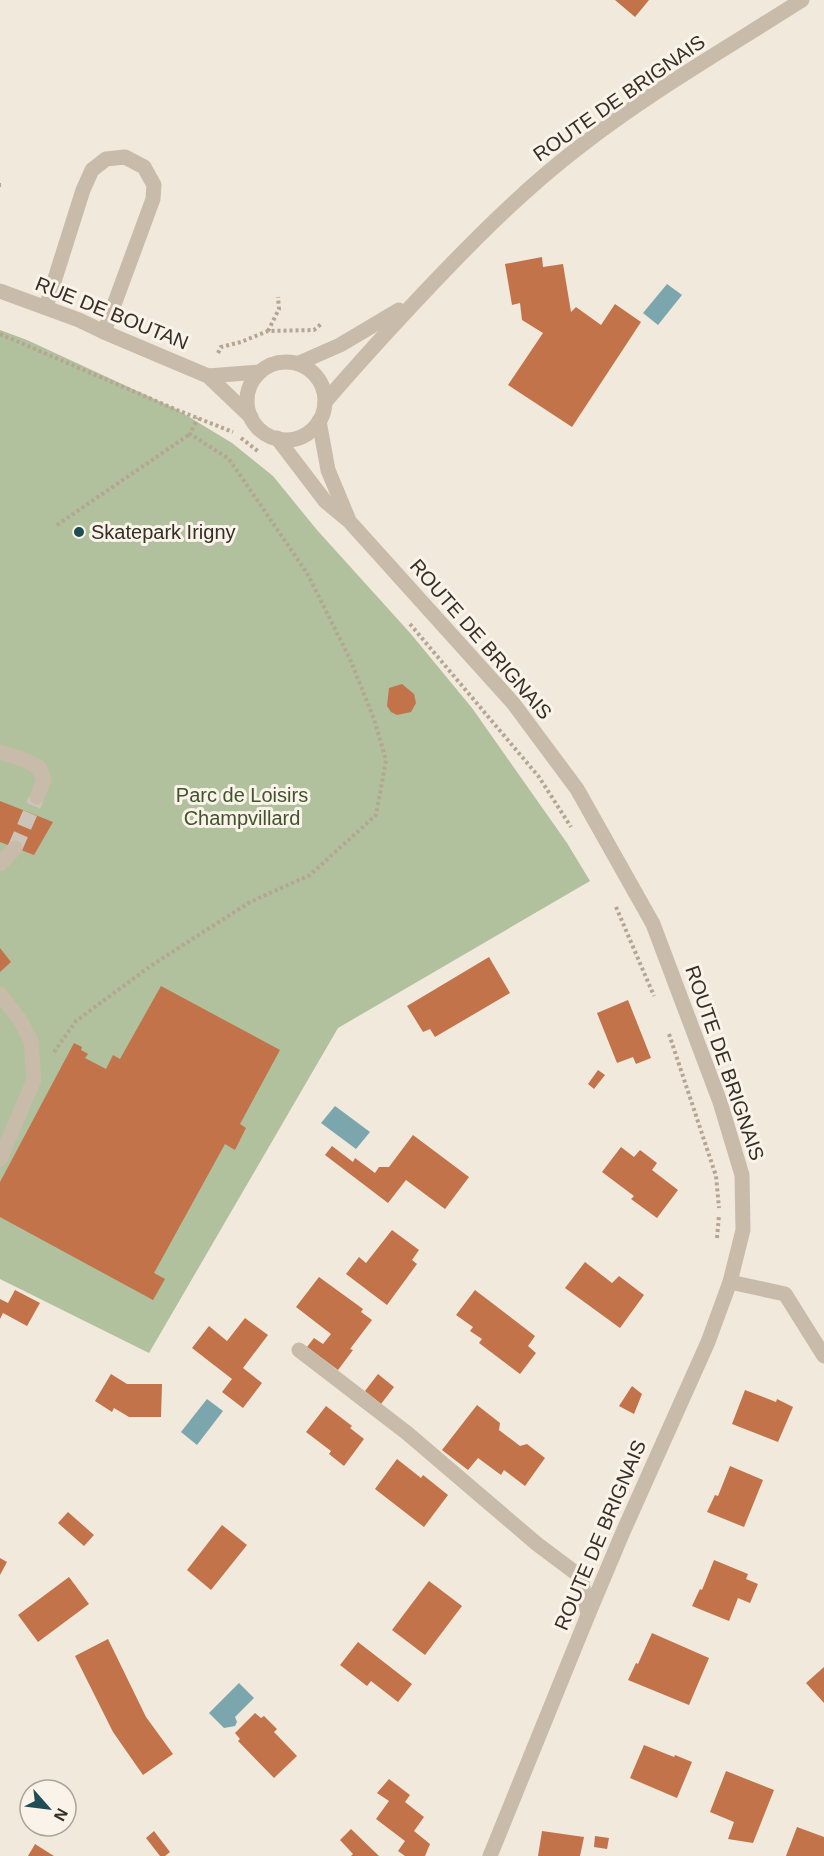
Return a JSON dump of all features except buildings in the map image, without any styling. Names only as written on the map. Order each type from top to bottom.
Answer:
[{"type":"street","name":"ROUTE DE BRIGNAIS","points":[[325,402],[422,295],[521,195],[579,147],[651,97],[802,0]]},
{"type":"street","points":[[46,307],[83,190],[92,170],[106,159],[125,158],[144,167],[154,185],[153,199],[104,332]]},
{"type":"street","name":"RUE DE BOUTAN","points":[[0,291],[79,320],[208,376],[251,417]]},
{"type":"street","name":"ROUTE DE BRIGNAIS","points":[[298,363],[340,345],[422,295]]},
{"type":"street","points":[[298,363],[318,378],[324,391],[325,402],[319,421],[310,431],[293,439],[277,438],[266,434],[255,425],[247,403],[247,396],[251,383],[260,372],[272,364],[298,363]]},
{"type":"street","name":"RUE DE BOUTAN","points":[[208,376],[260,372]]},
{"type":"street","name":"ROUTE DE BRIGNAIS","points":[[319,421],[328,470],[349,521]]},
{"type":"street","name":"ROUTE DE BRIGNAIS","points":[[277,438],[325,501],[349,521],[513,703],[577,789],[653,924],[720,1102],[742,1175],[743,1230],[730,1282],[708,1342],[623,1532],[490,1856]]},
{"type":"street","points":[[0,752],[39,767],[44,779],[37,797]]},
{"type":"street","points":[[0,864],[15,848]]},
{"type":"street","points":[[0,994],[20,1020],[31,1041],[34,1080],[0,1159]]},
{"type":"street","points":[[730,1282],[785,1294],[824,1356]]},
{"type":"street","points":[[299,1350],[407,1433],[537,1544],[582,1577],[588,1615]]},
{"type":"path","points":[[268,331],[279,309],[278,297]]},
{"type":"path","points":[[208,376],[221,347],[268,331],[314,330],[321,324]]},
{"type":"path","points":[[0,334],[198,418],[190,434],[57,525]]},
{"type":"path","points":[[34,1080],[76,1021],[152,964],[250,902],[310,875],[376,815],[386,760],[374,719],[350,659],[307,573],[229,459],[190,434]]},
{"type":"path","points":[[403,616],[538,777],[574,832]]},
{"type":"path","points":[[612,897],[658,1004]]},
{"type":"path","points":[[666,1025],[716,1176],[719,1214],[717,1240]]},
{"type":"green space","name":"Parc de Loisirs Champvillard","points":[[0,330],[27,340],[176,409],[232,443],[273,476],[317,530],[411,634],[472,708],[567,843],[590,881],[338,1028],[149,1353],[0,1279]]},
{"type":"water","points":[[667,284],[682,295],[658,325],[643,313]]},
{"type":"water","points":[[335,1106],[370,1132],[356,1149],[321,1123]]},
{"type":"water","points":[[207,1399],[223,1411],[197,1445],[181,1432]]},
{"type":"water","points":[[239,1683],[254,1698],[235,1717],[237,1722],[235,1726],[224,1728],[209,1713]]},
{"type":"tunnel","points":[[15,848],[37,797]]},
{"type":"place","name":"Skatepark Irigny","points":[[79,532]]}]
